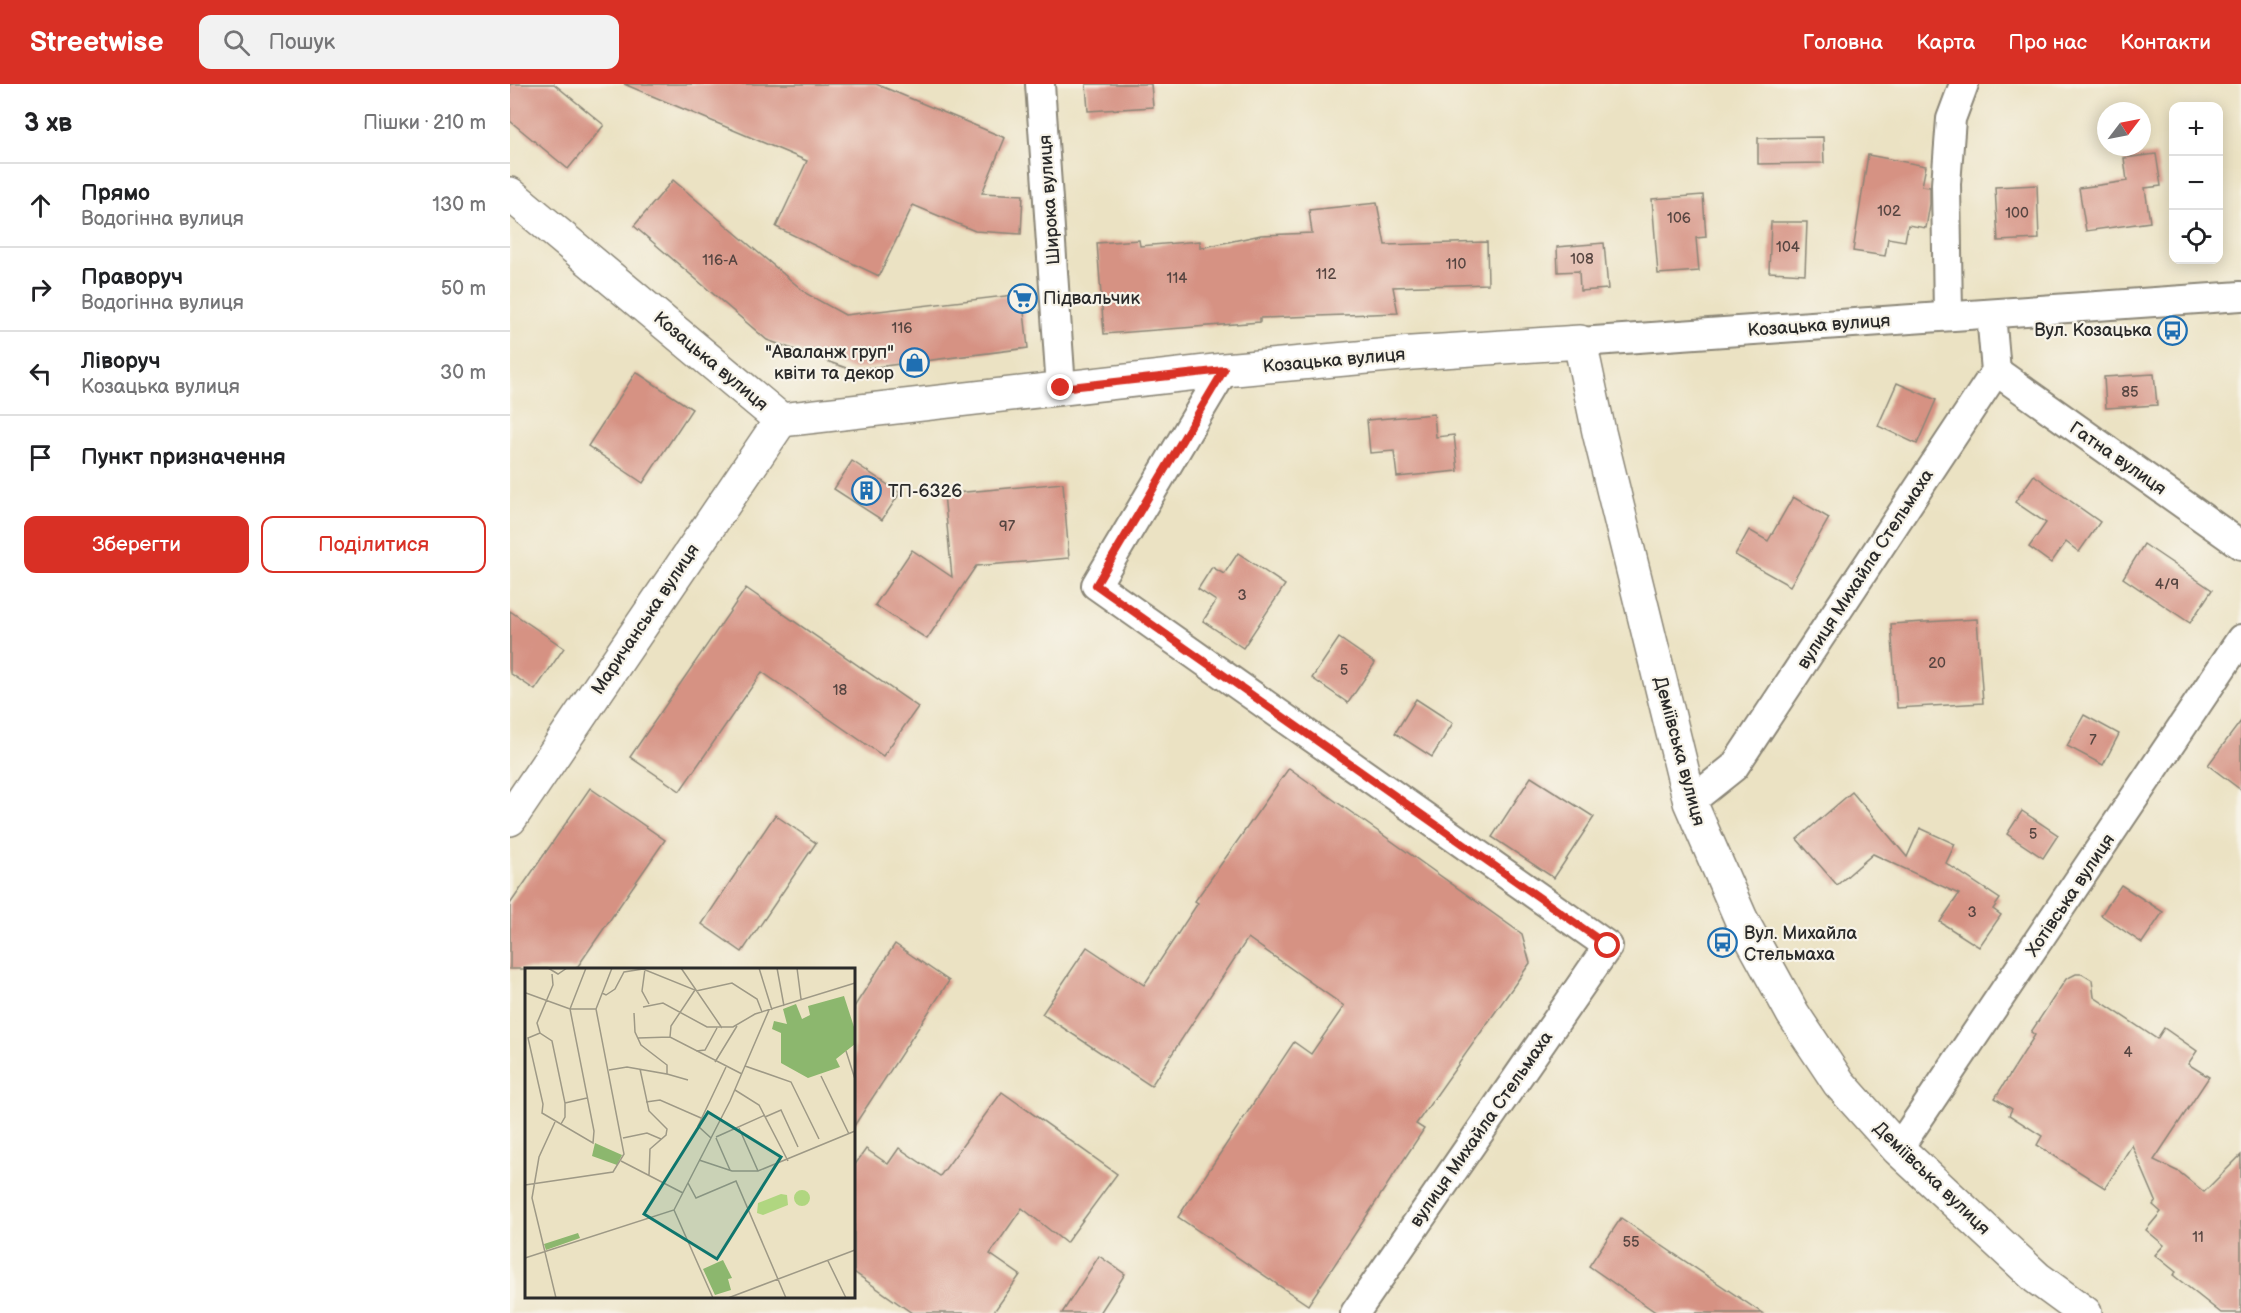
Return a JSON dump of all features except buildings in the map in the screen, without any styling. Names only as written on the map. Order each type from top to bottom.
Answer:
[{"type":"street","name":"Широка вулиця","points":[[1040,84],[1061,388]]},
{"type":"street","points":[[1948,315],[1946,184],[1951,119],[1964,84]]},
{"type":"street","name":"Козацька вулиця","points":[[510,194],[781,420],[1224,370],[1413,353],[2241,296]]},
{"type":"street","points":[[1991,314],[1996,371]]},
{"type":"street","name":"Деміївська вулиця","points":[[1580,342],[1599,432],[1690,802],[1741,919],[1793,1014],[1839,1083],[1898,1149],[2037,1278],[2085,1313]]},
{"type":"street","name":"вулиця Михайла Стельмаха","points":[[1224,370],[1096,585],[1608,946],[1354,1313]]},
{"type":"street","name":"Гатна вулиця","points":[[1996,371],[2241,545]]},
{"type":"street","name":"вулиця Михайла Стельмаха","points":[[1690,802],[1734,767],[1996,371]]},
{"type":"street","name":"Маричанська вулиця","points":[[510,819],[781,420]]},
{"type":"street","name":"Хотівська вулиця","points":[[1898,1149],[2241,639]]},
{"type":"place","name":"Підвальчик","points":[[1022,298]]},
{"type":"place","name":"Вул. Козацька","points":[[2173,330]]},
{"type":"place","name":"\"Аваланж груп\" квіти та декор","points":[[915,362]]},
{"type":"place","name":"ТП-6326","points":[[867,491]]},
{"type":"place","name":"Вул. Михайла Стельмаха","points":[[1723,943]]},
{"type":"route","points":[[1061,388],[1224,370],[1096,585],[1608,946]]}]
